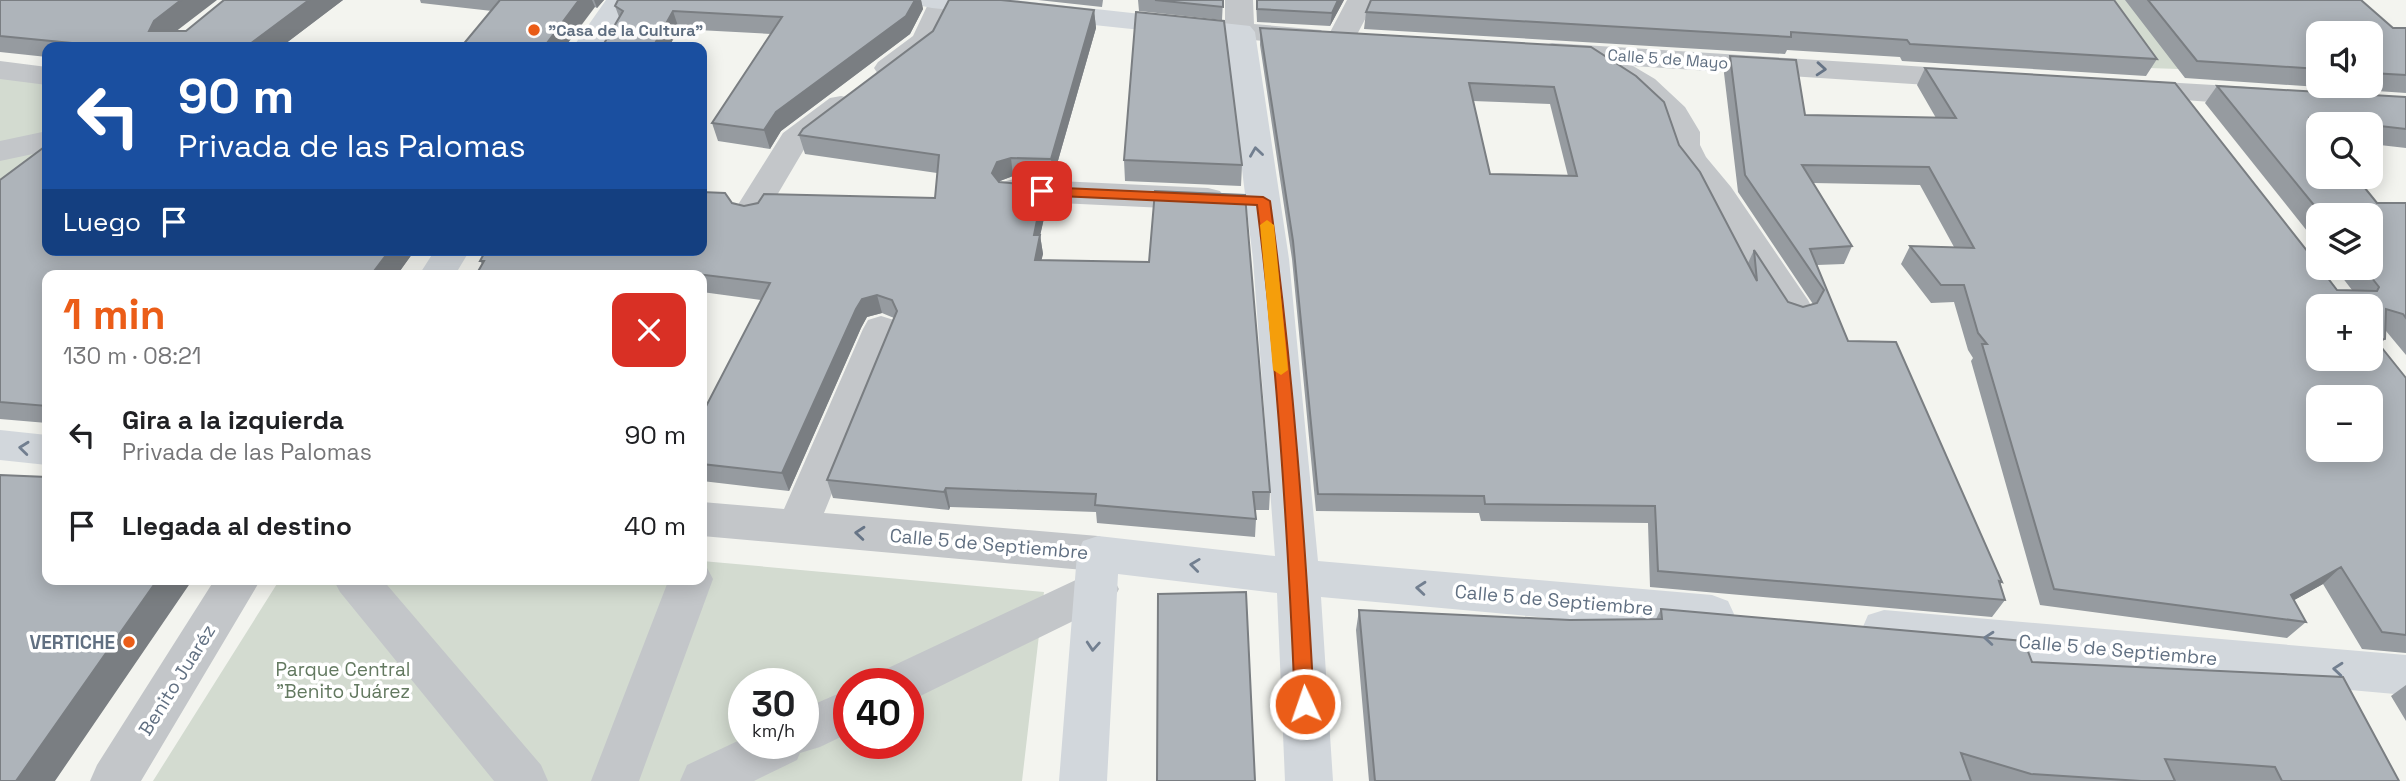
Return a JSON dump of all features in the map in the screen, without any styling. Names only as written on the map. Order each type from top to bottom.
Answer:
[{"type":"street","points":[[591,42],[620,0]]},
{"type":"street","points":[[751,211],[794,141],[925,41],[937,1],[1239,16],[1356,39],[1358,5],[1368,0]]},
{"type":"street","points":[[1239,16],[1271,260],[1298,577],[1309,781]]},
{"type":"street","name":"Calle 5 de Mayo","points":[[1522,50],[1997,80]]},
{"type":"street","points":[[1592,55],[1644,85],[1674,114],[1684,132],[1684,145],[1692,161],[1719,195],[1795,309]]},
{"type":"street","points":[[2154,61],[2201,124]]},
{"type":"street","points":[[0,70],[42,75]]},
{"type":"street","points":[[2107,88],[2298,99]]},
{"type":"street","points":[[0,139],[42,140]]},
{"type":"street","points":[[5,165],[42,143]]},
{"type":"street","points":[[5,165],[42,150]]},
{"type":"street","points":[[1014,190],[1263,201]]},
{"type":"street","points":[[797,528],[881,329]]},
{"type":"street","points":[[0,445],[42,449]]},
{"type":"street","name":"Calle 5 de Septiembre","points":[[707,530],[797,528],[1098,571],[1298,577],[1755,617]]},
{"type":"street","points":[[924,671],[1098,571]]},
{"type":"street","points":[[1083,781],[1098,571]]},
{"type":"street","name":"Benito Juaréz","points":[[114,781],[235,585]]},
{"type":"street","points":[[360,585],[524,781]]},
{"type":"street","points":[[615,781],[689,585]]},
{"type":"street","name":"Calle 5 de Septiembre","points":[[1838,625],[2406,675]]},
{"type":"street","points":[[704,781],[749,759]]},
{"type":"green space","points":[[2098,0],[2127,0],[2179,69],[2148,68]]},
{"type":"green space","points":[[0,76],[42,80],[42,149],[0,182]]},
{"type":"green space","name":"Parque Central \"Benito Juárez","points":[[707,561],[1044,592],[1022,781],[153,781],[276,585],[707,585]]},
{"type":"building","points":[[0,0],[181,0],[154,21],[149,31],[186,31],[224,0],[309,0],[253,42],[62,42],[0,36]]},
{"type":"building","name":"\"Casa de la Cultura\"","points":[[500,0],[579,0],[548,42],[465,42]]},
{"type":"building","points":[[618,0],[915,0],[906,16],[776,112],[764,130],[712,123],[782,17],[673,11],[656,42],[605,42],[623,11],[615,6]]},
{"type":"building","points":[[949,0],[1001,0],[1094,10],[1051,159],[1011,158],[997,162],[992,173],[999,182],[1044,186],[1034,235],[1040,235],[1035,260],[1149,262],[1155,191],[1245,195],[1270,492],[1253,492],[1256,519],[1095,505],[1096,494],[946,488],[944,492],[827,480],[897,311],[892,300],[877,295],[862,299],[856,309],[782,473],[707,465],[707,404],[770,283],[707,275],[707,270],[479,270],[484,261],[480,261],[483,256],[707,256],[707,192],[725,193],[732,203],[744,206],[758,203],[764,194],[935,198],[939,155],[799,135],[803,129],[933,31]]},
{"type":"building","points":[[1155,0],[1223,0],[1223,7]]},
{"type":"building","points":[[1257,0],[1338,0],[1332,13],[1257,9]]},
{"type":"building","points":[[1371,0],[2114,0],[2157,59],[1910,44],[1907,40],[1791,32],[1791,37],[1366,12]]},
{"type":"building","points":[[2148,0],[2361,0],[2393,28],[2406,28],[2406,75],[2383,74],[2383,21],[2306,21],[2306,68],[2197,61]]},
{"type":"building","points":[[1136,12],[1224,21],[1242,165],[1124,160]]},
{"type":"building","points":[[1260,28],[1591,47],[1636,76],[1664,102],[1679,145],[1700,172],[1757,281],[1754,250],[1788,302],[1803,307],[1817,303],[1824,290],[1745,175],[1730,56],[1796,60],[1805,115],[1956,118],[1925,68],[2175,83],[2306,249],[2306,280],[2329,280],[2337,290],[2377,291],[2379,287],[2373,280],[2383,280],[2383,203],[2406,203],[2406,318],[2403,314],[2386,309],[2383,339],[2383,294],[2306,294],[2306,371],[2383,371],[2383,349],[2406,378],[2406,635],[2382,632],[2341,567],[2291,595],[2306,622],[2054,589],[1982,344],[1987,344],[1978,333],[1964,285],[1941,285],[1910,246],[1974,248],[1929,167],[1802,165],[1852,246],[1810,249],[1848,341],[1896,342],[2002,582],[1999,581],[2005,600],[1658,571],[1655,506],[1485,504],[1484,496],[1318,494],[1293,241]],"holes":[[[1469,83],[1554,87],[1577,176],[1490,174]]]},
{"type":"building","points":[[2217,86],[2306,91],[2306,98],[2406,97],[2406,129],[2383,126],[2383,112],[2306,112],[2306,189],[2366,189],[2377,203],[2312,203]]},
{"type":"building","points":[[42,149],[42,256],[385,256],[375,270],[42,270],[42,406],[0,402],[0,180]]},
{"type":"building","points":[[0,475],[42,477],[42,585],[154,585],[16,781],[0,781]]},
{"type":"building","points":[[1246,592],[1255,781],[1157,781],[1158,594]]},
{"type":"building","points":[[1661,609],[2024,641],[2032,662],[2343,677],[2399,781],[2282,781],[2275,767],[2165,759],[2175,781],[2031,774],[1961,753],[1971,781],[1375,781],[1359,610],[1570,620],[1662,619]]},
{"type":"slow traffic","points":[[1267,225],[1281,370]]},
{"type":"place","name":"\"Casa de la Cultura\"","points":[[534,30]]},
{"type":"place","name":"VERTICHE","points":[[129,642]]},
{"type":"route","points":[[1042,191],[1263,201],[1271,260],[1298,577],[1305,704]]}]
